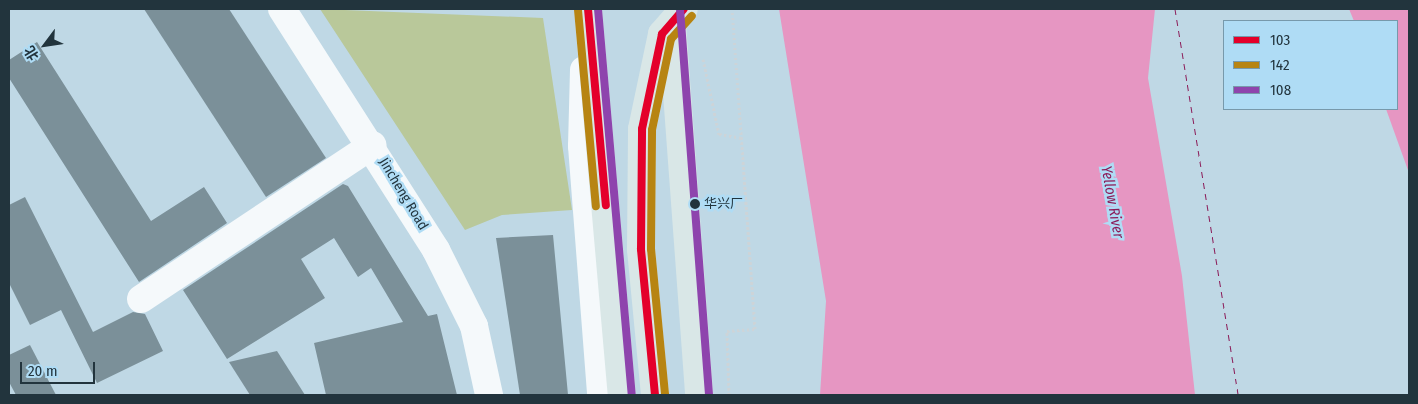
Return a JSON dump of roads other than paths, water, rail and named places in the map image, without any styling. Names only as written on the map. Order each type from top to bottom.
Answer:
[{"type":"main road","points":[[587,9],[622,395]]},
{"type":"main road","points":[[670,9],[699,395]]},
{"type":"main road","points":[[654,395],[640,249],[642,128],[662,34],[684,9]]},
{"type":"street","name":"Jincheng Road","points":[[282,9],[373,145],[436,250],[474,326],[489,395]]},
{"type":"street","points":[[587,9],[582,146],[600,395]]},
{"type":"street","points":[[141,299],[373,145]]},
{"type":"water","name":"Yellow River","points":[[779,9],[1155,9],[1148,78],[1182,276],[1195,395],[820,395],[826,301]]},
{"type":"water","points":[[1349,9],[1409,9],[1409,173],[1386,110],[1398,110],[1398,20],[1354,20]]},
{"type":"place","name":"华兴厂","points":[[695,204]]}]
